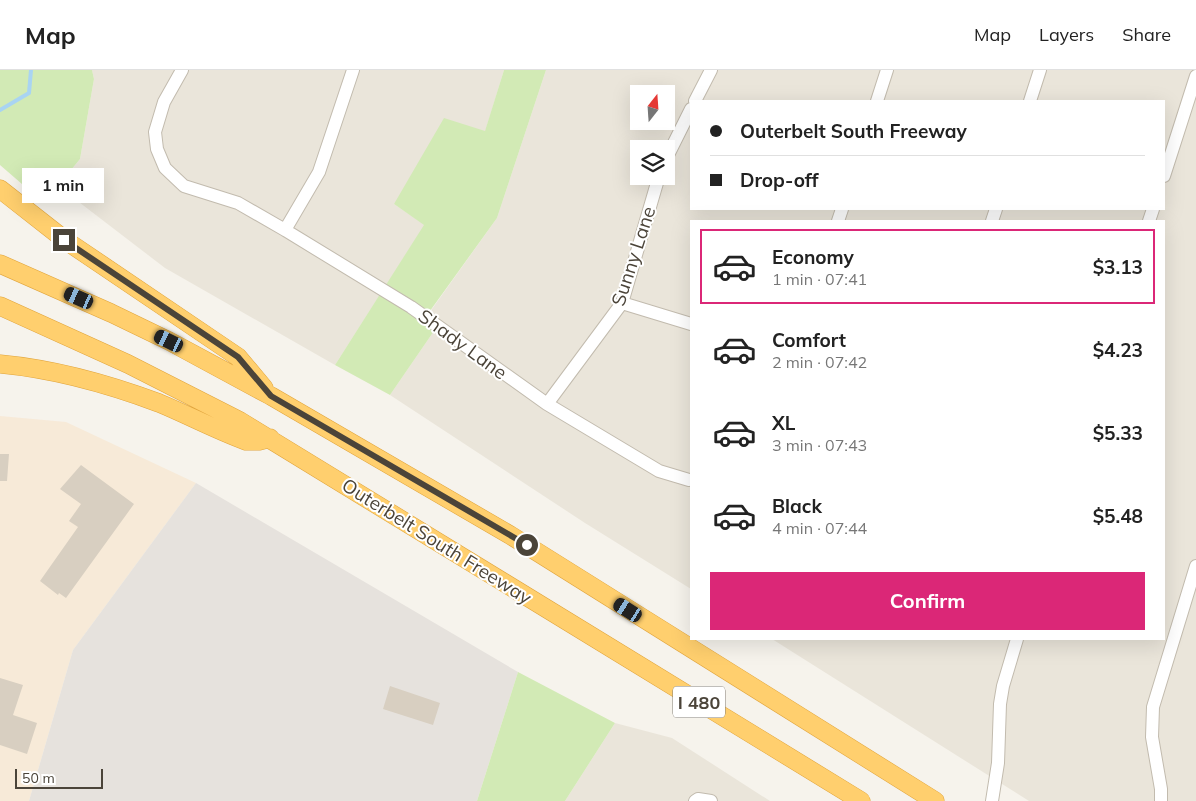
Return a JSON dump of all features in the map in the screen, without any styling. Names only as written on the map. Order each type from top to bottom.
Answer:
[{"type":"highway","points":[[0,189],[64,240],[238,357],[271,396]]},
{"type":"highway","name":"Outerbelt South Freeway","points":[[0,264],[169,341],[271,396],[510,535],[935,801]]},
{"type":"highway","name":"Outerbelt South Freeway","points":[[0,306],[136,368],[195,397],[270,438],[861,801]]},
{"type":"highway","points":[[0,364],[54,372],[128,392],[246,441],[259,441],[270,438]]},
{"type":"street","name":"Shady Lane","points":[[182,70],[164,102],[155,132],[157,149],[165,168],[184,186],[238,203],[285,230],[411,307],[547,404],[659,471],[689,480]]},
{"type":"street","points":[[285,230],[319,172],[353,70]]},
{"type":"street","points":[[696,100],[711,70]]},
{"type":"street","points":[[877,100],[887,70]]},
{"type":"street","points":[[1030,100],[1040,70]]},
{"type":"street","points":[[1165,173],[1196,76]]},
{"type":"street","points":[[675,141],[690,111]]},
{"type":"street","name":"Sunny Lane","points":[[547,404],[622,303],[656,185]]},
{"type":"street","points":[[622,303],[690,324]]},
{"type":"street","points":[[1162,801],[1152,737],[1153,707],[1196,566]]},
{"type":"street","points":[[992,801],[998,763],[1000,704],[1003,686],[1017,640]]},
{"type":"street","points":[[695,801],[698,799],[711,801]]},
{"type":"shaded area","points":[[92,70],[504,70],[485,132],[394,204],[425,225],[335,365],[165,268],[58,186],[80,159],[94,79]]},
{"type":"shaded area","points":[[546,70],[1196,70],[1196,801],[1029,801],[774,640],[1165,640],[1165,220],[690,220],[690,588],[585,523],[390,395],[434,331],[422,323],[497,218]]},
{"type":"shaded area","points":[[0,416],[66,422],[196,483],[73,650],[29,801],[0,801]]},
{"type":"shaded area","points":[[196,483],[518,672],[477,801],[29,801],[73,650]]},
{"type":"shaded area","points":[[615,723],[672,738],[770,801],[565,801]]},
{"type":"green space","points":[[0,70],[92,70],[94,79],[80,159],[44,203],[0,165]]},
{"type":"green space","points":[[504,70],[546,70],[497,218],[422,322],[434,331],[390,395],[335,365],[424,225],[394,204],[444,118],[485,131]]},
{"type":"green space","points":[[518,672],[615,723],[565,801],[477,801]]},
{"type":"building","points":[[0,454],[9,454],[7,481],[0,481]]},
{"type":"building","points":[[81,465],[134,504],[66,598],[59,593],[58,595],[40,581],[78,527],[69,521],[81,504],[60,489]]},
{"type":"building","points":[[0,678],[23,685],[13,715],[37,723],[27,754],[0,745]]},
{"type":"building","points":[[390,686],[440,703],[433,725],[383,709]]},
{"type":"waterway","points":[[0,110],[29,93],[31,70]]},
{"type":"route","points":[[64,240],[238,357],[271,396],[527,545]]}]
